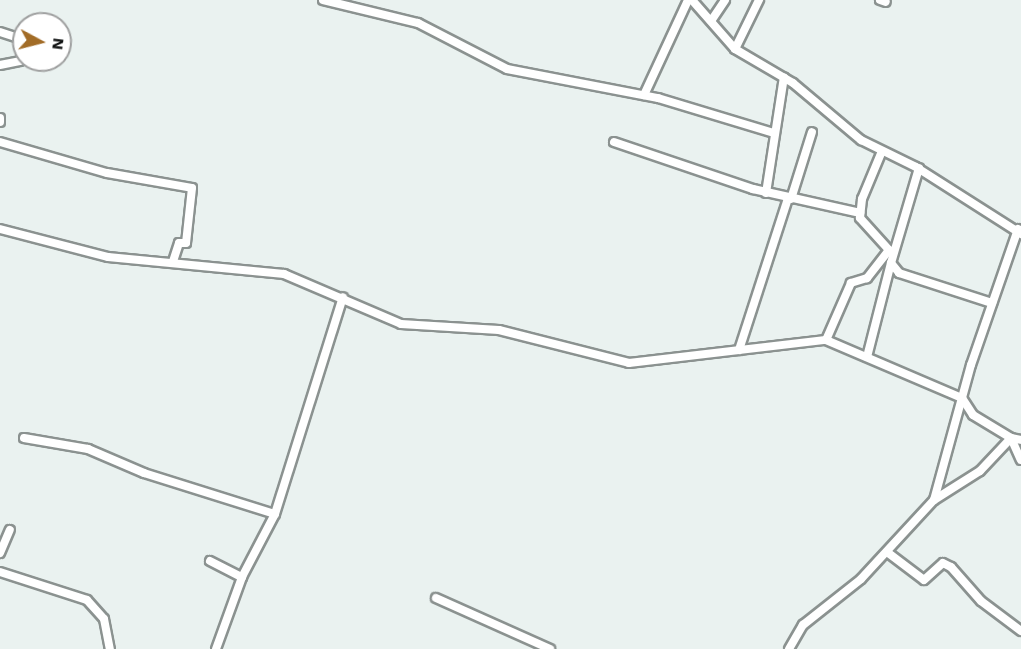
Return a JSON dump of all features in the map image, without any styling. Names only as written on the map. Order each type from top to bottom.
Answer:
[{"type":"street","points":[[323,0],[418,23],[507,69],[644,95],[774,133]]},
{"type":"street","points":[[644,95],[690,0],[735,49],[784,78],[861,140],[919,168],[1019,232],[992,303],[962,398],[934,500]]},
{"type":"street","points":[[711,21],[725,0]]},
{"type":"street","points":[[735,49],[759,0]]},
{"type":"street","points":[[766,192],[784,78]]},
{"type":"street","points":[[739,350],[812,132]]},
{"type":"street","points":[[0,142],[107,173],[192,188],[186,243],[179,243],[173,262]]},
{"type":"street","points":[[614,142],[766,192],[860,213]]},
{"type":"street","points":[[826,340],[851,283],[867,278],[889,250],[886,241],[861,222],[860,213],[882,151]]},
{"type":"street","points":[[867,357],[919,168]]},
{"type":"street","points":[[0,229],[108,257],[284,274],[343,297],[402,324],[499,330],[629,363],[826,340],[962,398],[973,415],[1011,438],[1021,440]]},
{"type":"street","points":[[891,263],[899,273],[992,303]]},
{"type":"street","points":[[216,649],[242,578],[275,514],[343,297]]},
{"type":"street","points":[[24,438],[88,449],[144,473],[275,514]]},
{"type":"street","points":[[1011,438],[1021,460]]},
{"type":"street","points":[[789,649],[811,616],[887,552],[934,500],[980,471],[1011,438]]},
{"type":"street","points":[[0,553],[10,530]]},
{"type":"street","points":[[887,552],[924,580],[943,563],[951,567],[981,601],[1021,631]]},
{"type":"street","points":[[210,561],[242,578]]},
{"type":"street","points":[[0,572],[87,600],[104,619],[110,649]]},
{"type":"street","points":[[436,598],[550,649]]}]
